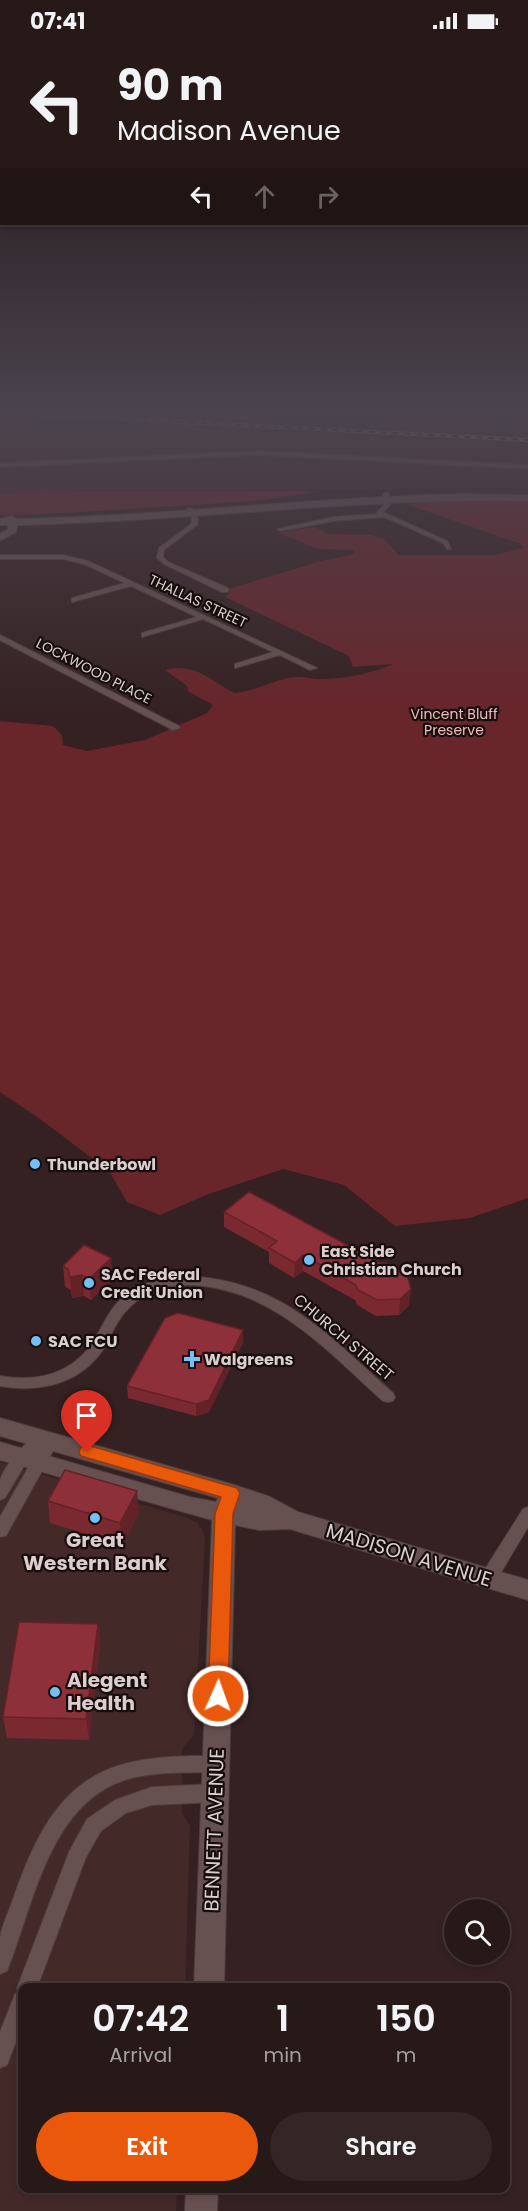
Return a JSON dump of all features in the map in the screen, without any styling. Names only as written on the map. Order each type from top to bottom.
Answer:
[{"type":"main road","points":[[5,526],[132,514]]},
{"type":"main road","points":[[5,526],[135,514]]},
{"type":"main road","name":"MADISON AVENUE","points":[[0,1426],[228,1503],[259,1521],[291,1520],[528,1590]]},
{"type":"main road","name":"MADISON AVENUE","points":[[20,1457],[228,1503]]},
{"type":"main road","name":"BENNETT AVENUE","points":[[209,1983],[228,1503]]},
{"type":"main road","points":[[201,2211],[202,2193]]},
{"type":"street","points":[[193,514],[195,519],[193,526],[161,549],[160,558],[166,563],[225,590]]},
{"type":"street","points":[[280,529],[334,519],[382,516],[445,542],[449,548]]},
{"type":"street","name":"THALLAS STREET","points":[[0,557],[79,560],[313,668]]},
{"type":"street","points":[[75,600],[132,583]]},
{"type":"street","points":[[145,635],[203,617]]},
{"type":"street","name":"LOCKWOOD PLACE","points":[[0,637],[176,728]]},
{"type":"street","points":[[238,666],[279,652]]},
{"type":"street","name":"CHURCH STREET","points":[[0,1381],[25,1385],[41,1384],[72,1371],[94,1351],[119,1310],[135,1294],[167,1282],[186,1280],[234,1289],[273,1303],[300,1320],[388,1396]]},
{"type":"street","points":[[0,1494],[20,1457],[46,1451],[43,1439]]},
{"type":"street","points":[[0,1531],[20,1457]]},
{"type":"street","points":[[488,1579],[528,1513]]},
{"type":"street","points":[[0,1964],[47,1841],[68,1808],[82,1795],[116,1775],[157,1766],[216,1764]]},
{"type":"street","points":[[29,1983],[73,1862],[84,1837],[94,1825],[121,1806],[152,1796],[215,1793]]},
{"type":"street","points":[[0,2058],[18,2011]]},
{"type":"shaded area","points":[[0,1462],[184,1517],[198,1523],[205,1540],[194,1734],[182,1749],[182,1813],[190,1826],[185,1983],[18,1983],[18,2193],[177,2193],[176,2211],[0,2211]]},
{"type":"green space","name":"Vincent Bluff Preserve","points":[[435,514],[528,514],[528,1198],[470,1218],[395,1226],[344,1185],[283,1169],[206,1195],[160,1215],[127,1202],[109,1171],[0,1092],[0,721],[53,726],[62,735],[63,745],[87,751],[145,740],[207,713],[213,705],[188,691],[187,686],[165,670],[184,668],[193,670],[234,693],[292,677],[321,679],[349,677],[394,664],[353,667],[349,656],[225,597],[230,593],[225,590],[321,561],[355,554],[353,550],[319,549],[278,533],[315,527],[328,534],[371,535],[384,539],[399,555],[495,555],[523,548],[521,544]]},
{"type":"building","points":[[249,1192],[380,1263],[387,1263],[406,1272],[411,1289],[400,1299],[377,1300],[358,1290],[356,1285],[303,1255],[295,1263],[269,1248],[277,1241],[224,1212]]},
{"type":"building","points":[[84,1245],[111,1258],[89,1279],[82,1275],[70,1277],[68,1269],[63,1266]]},
{"type":"building","name":"Walgreens","points":[[178,1313],[243,1330],[209,1400],[196,1404],[127,1386],[165,1318]]},
{"type":"building","points":[[65,1470],[137,1491],[120,1523],[48,1501]]},
{"type":"building","name":"Alegent Health","points":[[19,1622],[98,1624],[86,1719],[3,1717]]},
{"type":"place","name":"Thunderbowl","points":[[35,1164]]},
{"type":"place","name":"East Side Christian Church","points":[[309,1260]]},
{"type":"place","name":"SAC Federal Credit Union","points":[[89,1283]]},
{"type":"place","name":"SAC FCU","points":[[36,1341]]},
{"type":"place","name":"Walgreens","points":[[192,1359]]},
{"type":"place","name":"Great Western Bank","points":[[95,1518]]},
{"type":"place","name":"Alegent Health","points":[[55,1692]]},
{"type":"route","points":[[87,1452],[231,1493],[224,1514],[218,1696]]}]
